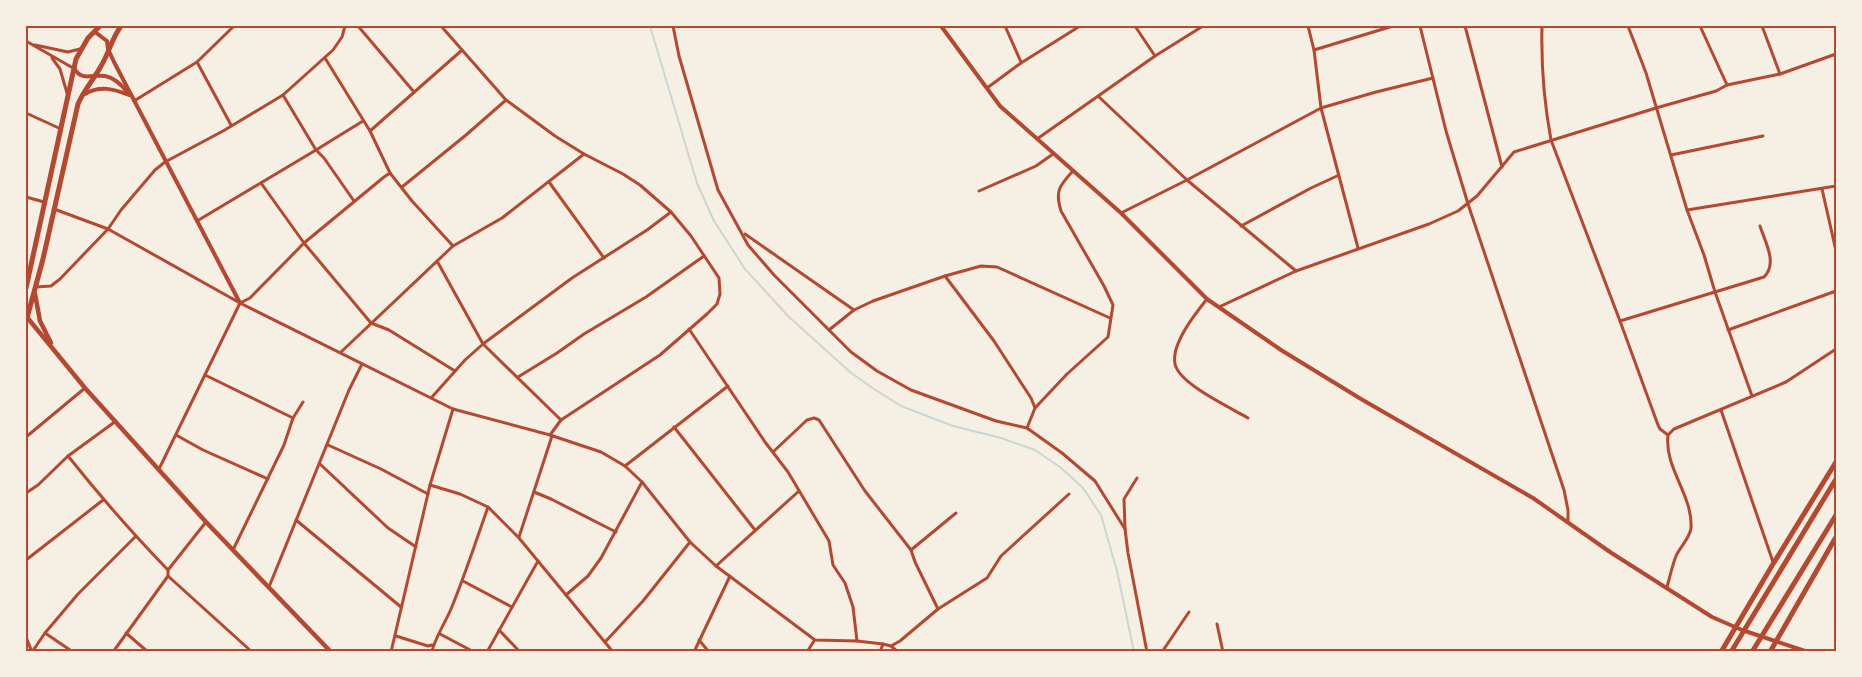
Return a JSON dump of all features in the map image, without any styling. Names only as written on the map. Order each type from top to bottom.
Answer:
[{"type":"main road","points":[[26,288],[27,271],[74,68],[80,49],[94,29],[100,26]]},
{"type":"main road","points":[[121,26],[106,58],[82,96],[71,129],[35,290],[26,319],[206,522],[331,651]]},
{"type":"main road","points":[[35,290],[40,321],[54,351]]},
{"type":"main road","points":[[1721,651],[1739,629],[1773,564],[1836,462]]},
{"type":"main road","points":[[1731,651],[1836,479]]},
{"type":"main road","points":[[1752,651],[1836,515]]},
{"type":"main road","points":[[1770,651],[1772,640],[1836,537]]},
{"type":"street","points":[[134,101],[197,62],[234,26]]},
{"type":"street","points":[[35,290],[51,285],[60,279],[108,229],[155,170],[165,162],[283,95],[339,44],[345,26]]},
{"type":"street","points":[[358,26],[414,92]]},
{"type":"street","points":[[441,26],[506,100],[555,136],[640,185],[671,212],[719,278],[720,294],[717,304],[660,355],[561,420],[551,435],[519,538]]},
{"type":"street","points":[[673,26],[679,56],[718,190],[743,232],[748,245],[774,275],[851,352],[877,371],[911,390],[996,422],[1027,428],[1062,453],[1095,481],[1125,530]]},
{"type":"street","points":[[941,26],[1000,106],[1121,213],[1218,307],[1281,350],[1354,395],[1533,498],[1568,524],[1712,617],[1798,650],[1808,651]]},
{"type":"street","points":[[1005,26],[1022,63]]},
{"type":"street","points":[[1068,26],[1071,30]]},
{"type":"street","points":[[987,88],[1080,26]]},
{"type":"street","points":[[1135,26],[1155,56]]},
{"type":"street","points":[[1037,139],[1155,56],[1203,26]]},
{"type":"street","points":[[1308,26],[1314,50],[1321,108],[1337,176],[1358,248]]},
{"type":"street","points":[[1314,50],[1393,26]]},
{"type":"street","points":[[1420,26],[1468,204],[1564,489],[1568,524]]},
{"type":"street","points":[[1465,26],[1502,167]]},
{"type":"street","points":[[1542,26],[1541,48],[1546,111],[1551,140],[1658,424],[1660,429],[1668,435]]},
{"type":"street","points":[[1628,26],[1646,73],[1714,292],[1752,396]]},
{"type":"street","points":[[1700,26],[1727,86]]},
{"type":"street","points":[[1762,26],[1780,74]]},
{"type":"street","points":[[94,29],[106,41],[108,50],[165,162],[240,303]]},
{"type":"street","points":[[26,41],[74,68],[77,74],[89,78],[102,76],[113,79],[134,101]]},
{"type":"street","points":[[33,44],[68,52],[80,49]]},
{"type":"street","points":[[370,130],[462,51]]},
{"type":"street","points":[[49,54],[60,69],[68,96]]},
{"type":"street","points":[[1218,307],[1296,272],[1430,224],[1458,211],[1468,204],[1514,152],[1727,86],[1780,74],[1836,54]]},
{"type":"street","points":[[325,58],[370,130],[390,173],[453,246]]},
{"type":"street","points":[[197,62],[231,125]]},
{"type":"street","points":[[1121,213],[1321,108],[1433,78]]},
{"type":"street","points":[[82,96],[99,88],[109,88],[130,95]]},
{"type":"street","points":[[283,95],[316,150],[354,201]]},
{"type":"street","points":[[1099,97],[1187,180],[1296,272]]},
{"type":"street","points":[[402,187],[506,100]]},
{"type":"street","points":[[26,113],[61,129]]},
{"type":"street","points":[[197,221],[363,121]]},
{"type":"street","points":[[1671,155],[1763,136]]},
{"type":"street","points":[[341,352],[453,246],[502,218],[584,154]]},
{"type":"street","points":[[979,191],[1036,166],[1053,154]]},
{"type":"street","points":[[1027,428],[1035,408],[1067,374],[1108,337],[1113,305],[1061,211],[1057,198],[1061,184],[1072,172]]},
{"type":"street","points":[[159,469],[240,303],[250,297],[304,243],[390,173]]},
{"type":"street","points":[[1241,226],[1337,176]]},
{"type":"street","points":[[548,181],[604,258]]},
{"type":"street","points":[[261,183],[304,243],[370,323],[389,330],[455,371]]},
{"type":"street","points":[[1687,210],[1836,186]]},
{"type":"street","points":[[1821,189],[1836,251]]},
{"type":"street","points":[[26,196],[44,202]]},
{"type":"street","points":[[54,209],[108,229],[240,303],[453,409],[551,435],[601,452],[625,466],[642,482],[690,542],[716,566],[815,640],[884,644],[898,651]]},
{"type":"street","points":[[432,398],[455,371],[483,344],[572,278],[671,212]]},
{"type":"street","points":[[1620,321],[1764,277],[1771,264],[1760,226]]},
{"type":"street","points":[[743,232],[854,310]]},
{"type":"street","points":[[518,377],[646,297],[704,256]]},
{"type":"street","points":[[437,261],[483,344],[561,420]]},
{"type":"street","points":[[829,330],[854,310],[945,276],[981,266],[997,267],[1110,318]]},
{"type":"street","points":[[945,276],[994,341],[1031,398],[1035,408]]},
{"type":"street","points":[[1728,330],[1836,291]]},
{"type":"street","points":[[1207,298],[1189,322],[1176,350],[1175,364],[1181,375],[1196,388],[1248,418]]},
{"type":"street","points":[[689,329],[765,442],[774,451],[829,541],[833,565],[845,583],[853,607],[857,641]]},
{"type":"street","points":[[1667,588],[1676,556],[1691,531],[1690,512],[1670,460],[1668,435],[1674,429],[1786,382],[1836,349]]},
{"type":"street","points":[[269,587],[349,390],[362,364]]},
{"type":"street","points":[[205,375],[293,418]]},
{"type":"street","points":[[625,466],[728,386]]},
{"type":"street","points":[[26,437],[85,388]]},
{"type":"street","points":[[233,550],[284,445],[293,418],[303,402]]},
{"type":"street","points":[[391,651],[430,485],[453,409]]},
{"type":"street","points":[[1721,410],[1773,564]]},
{"type":"street","points":[[774,451],[807,420],[813,418],[819,420],[865,491],[911,550],[938,609]]},
{"type":"street","points":[[26,493],[38,485],[68,456],[116,421]]},
{"type":"street","points":[[674,428],[755,530]]},
{"type":"street","points":[[176,435],[202,450],[267,479]]},
{"type":"street","points":[[328,445],[428,494]]},
{"type":"street","points":[[68,456],[135,537],[168,570]]},
{"type":"street","points":[[320,463],[388,528],[416,547]]},
{"type":"street","points":[[1137,478],[1124,499],[1125,530],[1147,651]]},
{"type":"street","points":[[566,595],[588,576],[601,558],[642,482]]},
{"type":"street","points":[[430,485],[460,494],[488,507],[519,538],[613,651]]},
{"type":"street","points":[[533,492],[616,532]]},
{"type":"street","points":[[716,566],[799,492]]},
{"type":"street","points":[[891,646],[938,609],[987,578],[1001,556],[1069,494]]},
{"type":"street","points":[[26,560],[103,500]]},
{"type":"street","points":[[432,651],[432,645],[440,634],[463,580],[488,507]]},
{"type":"street","points":[[911,550],[957,513]]},
{"type":"street","points":[[296,520],[402,608]]},
{"type":"street","points":[[113,651],[168,576],[168,570],[206,522]]},
{"type":"street","points":[[26,637],[32,651],[78,594],[135,537]]},
{"type":"street","points":[[605,641],[643,601],[690,542]]},
{"type":"street","points":[[487,651],[538,561]]},
{"type":"street","points":[[168,576],[252,651]]},
{"type":"street","points":[[694,651],[730,576]]},
{"type":"street","points":[[463,580],[512,607]]},
{"type":"street","points":[[1162,651],[1189,612]]},
{"type":"street","points":[[1217,624],[1223,651]]},
{"type":"street","points":[[499,630],[520,651]]},
{"type":"street","points":[[45,633],[73,651]]},
{"type":"street","points":[[126,633],[148,651]]},
{"type":"street","points":[[440,634],[474,651]]},
{"type":"street","points":[[396,636],[428,646],[432,645]]},
{"type":"street","points":[[699,640],[709,651]]},
{"type":"street","points":[[807,651],[815,640]]},
{"type":"street","points":[[880,651],[884,644]]},
{"type":"waterway","points":[[650,26],[697,183],[714,221],[745,269],[788,316],[850,372],[874,389],[901,406],[953,426],[1001,438],[1035,450],[1060,467],[1083,488],[1101,515],[1117,571],[1134,652]]}]
